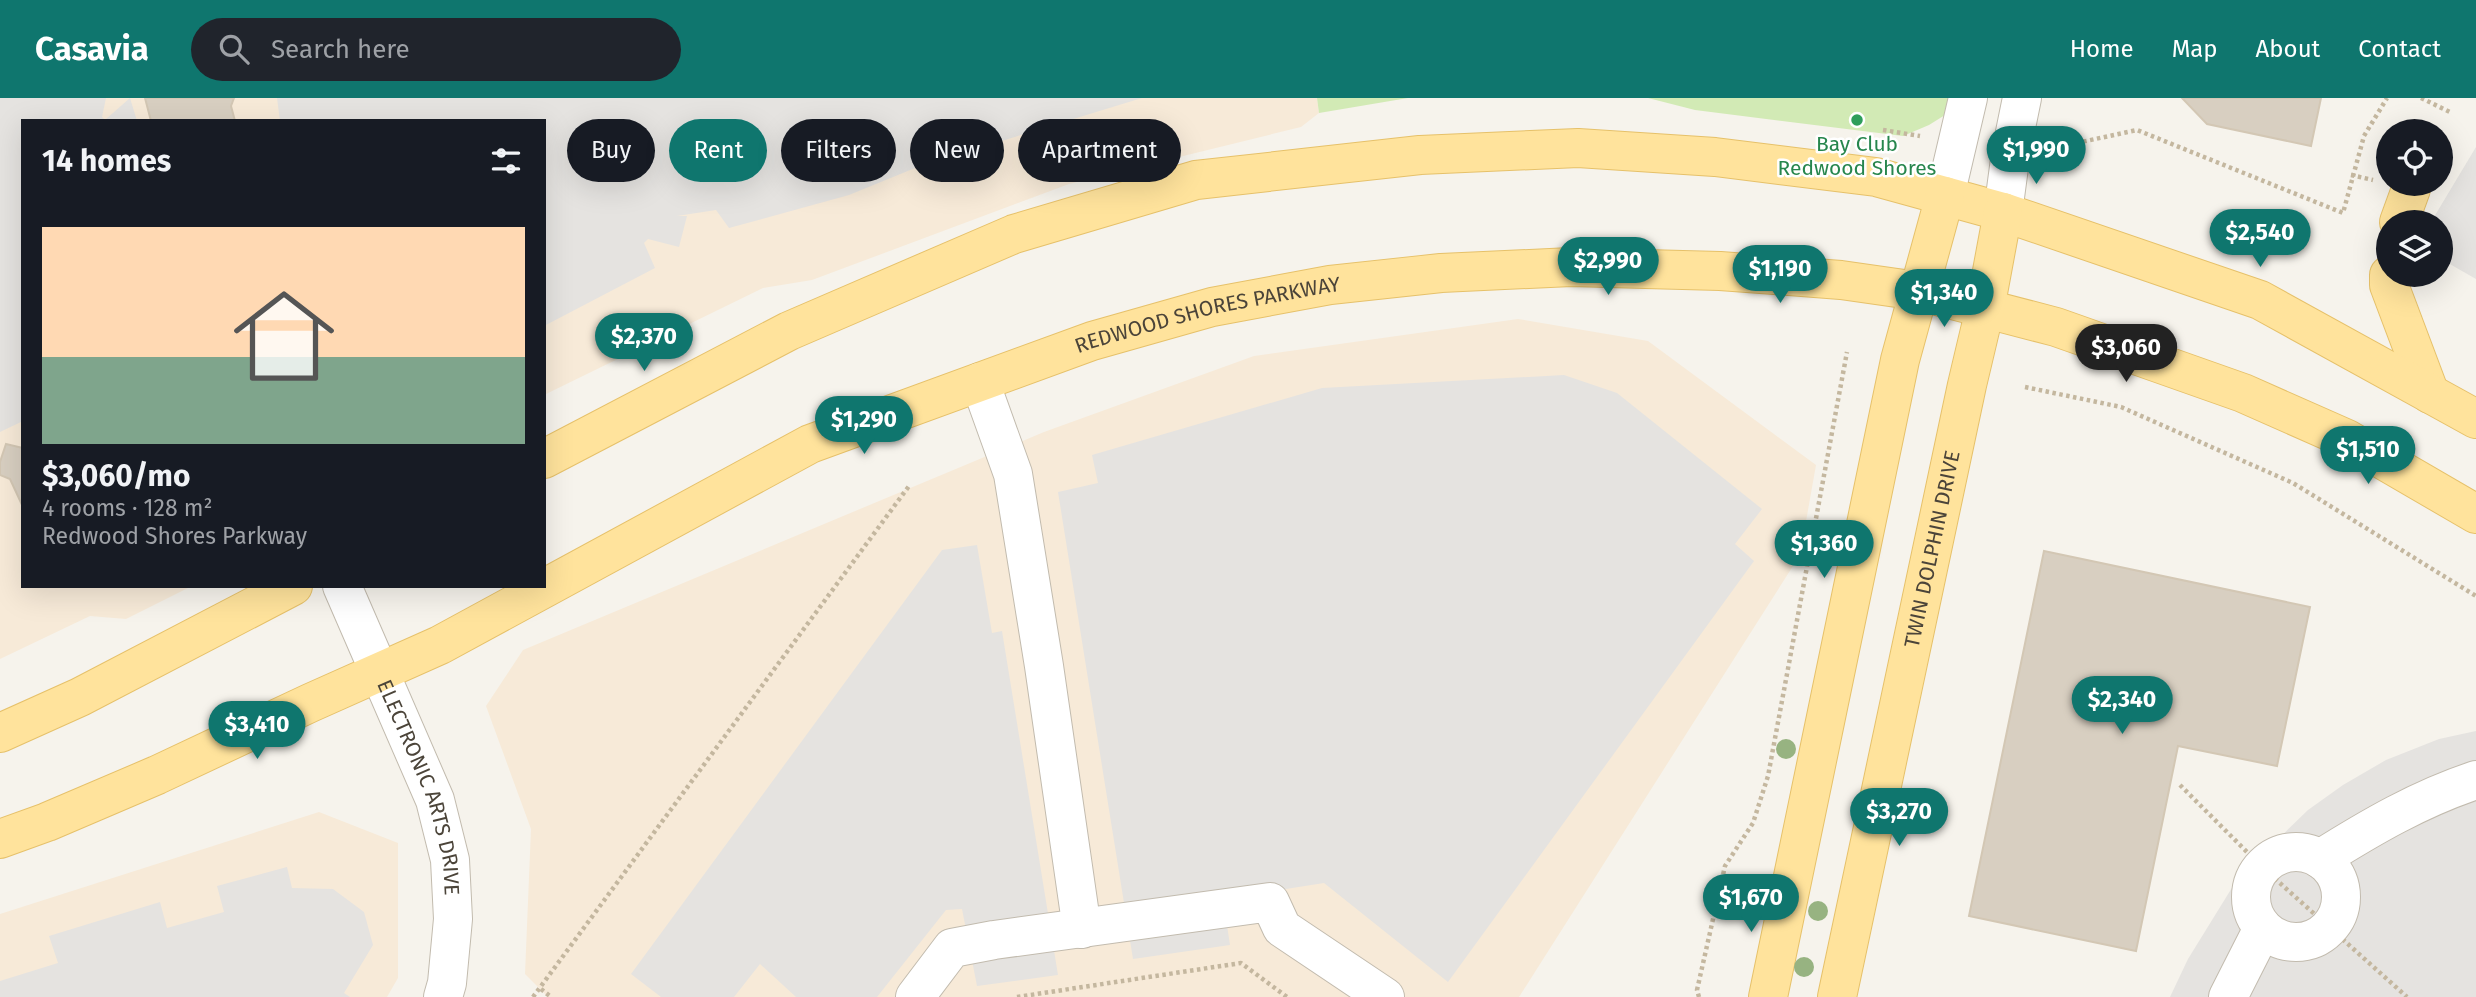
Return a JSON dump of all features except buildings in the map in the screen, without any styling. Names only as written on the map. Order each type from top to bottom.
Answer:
[{"type":"main road","points":[[546,458],[789,331],[1001,239],[1196,180],[1420,155],[1578,148],[1715,157],[1862,176],[2003,212],[2260,300],[2476,419]]},
{"type":"main road","points":[[1768,997],[1900,360],[1945,196]]},
{"type":"main road","name":"TWIN DOLPHIN DRIVE","points":[[1837,997],[1985,309],[2003,212]]},
{"type":"main road","name":"REDWOOD SHORES PARKWAY","points":[[546,587],[810,444],[1092,341],[1212,307],[1330,285],[1441,273],[1571,267],[1720,271],[1859,282],[1918,292],[2056,327],[2243,393],[2347,439],[2476,514]]},
{"type":"main road","points":[[2390,287],[2430,394]]},
{"type":"main road","points":[[0,733],[80,698],[289,588]]},
{"type":"main road","name":"REDWOOD SHORES PARKWAY","points":[[0,839],[157,775],[440,645],[545,588]]},
{"type":"street","points":[[1945,196],[1968,98]]},
{"type":"street","name":"TWIN DOLPHIN DRIVE","points":[[2003,212],[2022,98]]},
{"type":"street","points":[[980,382],[1013,474],[1082,929]]},
{"type":"street","name":"ELECTRONIC ARTS DRIVE","points":[[343,588],[435,800],[450,860],[453,919],[447,983],[443,997]]},
{"type":"street","points":[[2320,859],[2382,820],[2444,791],[2476,780]]},
{"type":"street","points":[[2293,852],[2308,853],[2320,859],[2332,869],[2339,881],[2340,911],[2329,928],[2306,942],[2290,942],[2276,938],[2263,928],[2254,915],[2251,900],[2252,886],[2262,867],[2280,855],[2293,852]]},
{"type":"street","points":[[915,997],[952,948],[1270,902],[1282,928],[1385,997]]},
{"type":"street","points":[[2228,997],[2263,928]]},
{"type":"path","points":[[2047,150],[2137,130],[2343,213],[2364,136],[2387,98]]},
{"type":"path","points":[[2421,98],[2450,112]]},
{"type":"path","points":[[1883,130],[1922,137]]},
{"type":"path","points":[[1699,997],[1698,990],[1725,866],[1753,822],[1769,776],[1847,352]]},
{"type":"path","points":[[2025,387],[2120,407],[2293,483],[2476,596]]},
{"type":"path","points":[[533,997],[909,485]]},
{"type":"path","points":[[2180,785],[2262,867],[2407,997]]},
{"type":"path","points":[[1017,997],[1241,963],[1287,997]]},
{"type":"path","points":[[541,989],[551,997]]},
{"type":"shaded area","points":[[0,98],[1317,98],[1319,113],[1301,127],[1181,156],[1181,119],[1018,119],[1018,182],[1077,182],[812,280],[763,288],[546,394],[546,119],[21,119],[21,588],[188,588],[126,619],[90,616],[0,659]]},
{"type":"shaded area","points":[[0,98],[106,98],[102,117],[104,119],[21,119],[21,422],[0,432]]},
{"type":"shaded area","points":[[130,98],[136,119],[106,119]]},
{"type":"shaded area","points":[[277,98],[1142,98],[1073,119],[1018,119],[1018,136],[1004,140],[1004,119],[910,119],[910,170],[896,176],[896,119],[781,119],[781,182],[881,182],[849,195],[729,228],[716,210],[677,216],[687,216],[679,247],[648,239],[644,243],[655,268],[546,325],[546,119],[280,119]]},
{"type":"shaded area","points":[[2476,147],[2476,279],[2453,266],[2453,210],[2438,210],[2447,196],[2453,196],[2453,185]]},
{"type":"shaded area","points":[[1518,319],[1648,341],[1816,465],[1800,555],[1519,997],[548,997],[525,974],[531,829],[486,706],[523,650],[1044,432],[1254,356]]},
{"type":"shaded area","points":[[1564,375],[1617,393],[1762,509],[1735,544],[1754,561],[1448,982],[1324,883],[1223,899],[1230,945],[1133,959],[1058,492],[1098,483],[1092,455],[1322,388]]},
{"type":"shaded area","points":[[977,545],[992,633],[1002,631],[1058,975],[977,986],[962,909],[946,910],[877,997],[796,997],[760,964],[734,997],[661,997],[631,974],[942,550]]},
{"type":"shaded area","points":[[2476,731],[2476,997],[2170,997],[2188,959],[2238,878],[2308,810],[2343,785],[2386,760],[2439,739]]},
{"type":"shaded area","points":[[319,812],[398,843],[398,978],[387,997],[0,997],[0,914]]},
{"type":"shaded area","points":[[287,867],[292,888],[333,889],[364,912],[373,945],[344,993],[350,997],[0,997],[0,981],[58,963],[49,936],[160,902],[167,928],[224,912],[217,886]]},
{"type":"green space","points":[[1317,98],[1408,98],[1319,113]]},
{"type":"green space","name":"Bay Club Redwood Shores","points":[[1648,98],[1956,98],[1953,110],[1929,125],[1903,136],[1695,110]]},
{"type":"place","name":"Bay Club Redwood Shores","points":[[1857,120]]}]
